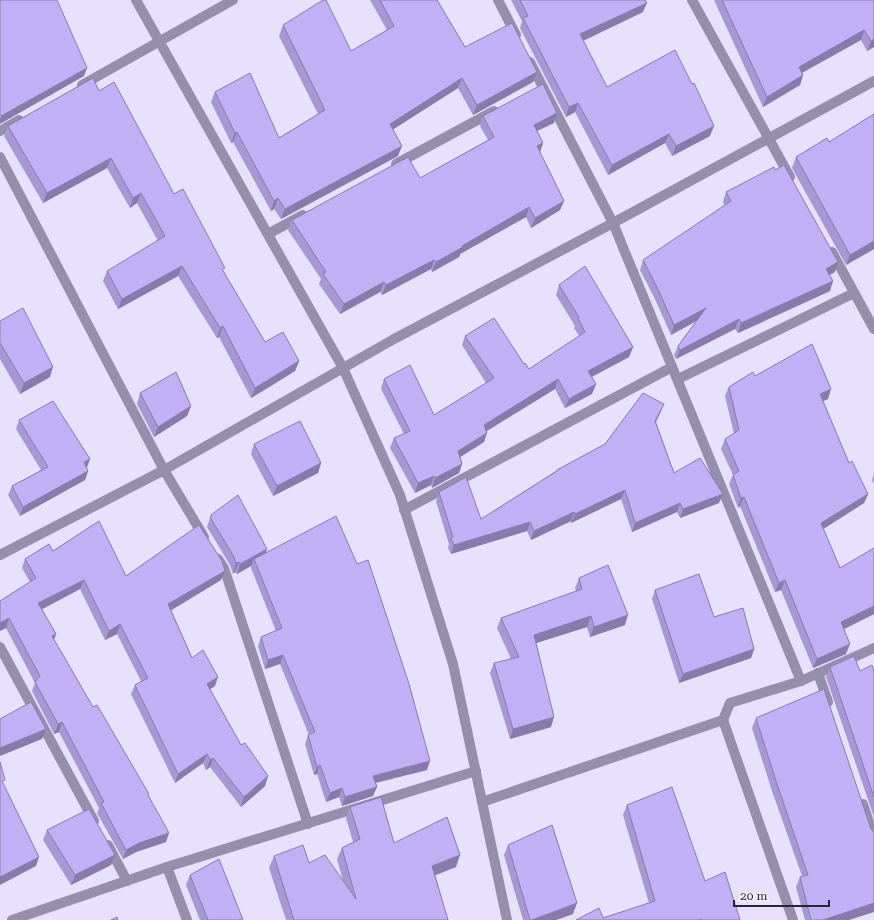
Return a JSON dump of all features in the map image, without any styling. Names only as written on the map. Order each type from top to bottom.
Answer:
[{"type":"street","points":[[136,0],[343,368],[400,494],[453,664],[507,920]]},
{"type":"street","points":[[76,88],[232,0]]},
{"type":"street","points":[[498,0],[520,42]]},
{"type":"street","points":[[692,0],[795,186]]},
{"type":"street","points":[[527,56],[538,87],[613,223],[801,681]]},
{"type":"street","points":[[0,555],[164,470],[343,368],[874,81]]},
{"type":"street","points":[[384,170],[501,107]]},
{"type":"street","points":[[0,131],[28,116]]},
{"type":"street","points":[[0,157],[164,470],[224,568],[308,824]]},
{"type":"street","points":[[268,234],[309,212]]},
{"type":"street","points":[[828,246],[874,329]]},
{"type":"street","points":[[678,379],[854,293]]},
{"type":"street","points":[[404,510],[672,366]]},
{"type":"street","points":[[0,647],[127,880]]},
{"type":"street","points":[[793,920],[723,720],[730,703],[801,681],[874,648]]},
{"type":"street","points":[[818,673],[830,710]]},
{"type":"street","points":[[482,802],[723,720]]},
{"type":"street","points":[[12,920],[167,867],[476,771]]},
{"type":"street","points":[[859,792],[874,837]]},
{"type":"street","points":[[167,867],[187,920]]},
{"type":"building","points":[[0,0],[57,0],[87,68],[1,116],[0,115]]},
{"type":"building","points":[[323,0],[326,0],[351,51],[394,26],[380,0],[437,0],[465,47],[512,23],[537,72],[477,105],[462,78],[390,124],[402,146],[285,209],[278,198],[274,201],[237,132],[235,133],[215,92],[250,73],[279,138],[325,110],[283,25]]},
{"type":"building","points":[[520,0],[645,0],[647,3],[580,34],[607,87],[675,50],[692,84],[694,83],[714,126],[676,146],[669,134],[612,165],[578,103],[569,107],[523,18],[528,16]]},
{"type":"building","points":[[722,0],[874,0],[874,39],[871,41],[864,30],[799,67],[803,75],[767,97]]},
{"type":"building","points":[[93,78],[99,91],[114,82],[174,194],[183,189],[225,268],[222,269],[265,342],[283,332],[299,361],[255,388],[223,326],[220,328],[182,266],[122,299],[107,271],[165,236],[141,193],[133,198],[111,158],[47,193],[8,126]]},
{"type":"building","points":[[543,84],[557,113],[534,125],[543,143],[537,146],[564,201],[535,218],[529,207],[436,262],[434,260],[386,285],[384,282],[344,304],[323,274],[326,272],[292,220],[408,157],[420,178],[494,137],[483,116]]},
{"type":"building","points":[[874,114],[874,241],[850,255],[796,157],[827,138],[829,142]]},
{"type":"building","points":[[784,165],[838,262],[826,269],[833,281],[741,323],[739,319],[680,350],[678,346],[706,308],[674,325],[643,260],[731,201],[726,192],[774,167],[775,170]]},
{"type":"building","points":[[585,266],[633,347],[588,371],[596,384],[569,399],[558,379],[484,425],[487,433],[458,451],[462,464],[435,478],[434,476],[418,483],[394,438],[410,431],[384,379],[410,365],[434,415],[494,378],[465,336],[494,318],[524,364],[525,363],[529,369],[585,332],[578,318],[579,317],[559,285]]},
{"type":"building","points":[[23,308],[53,367],[24,383],[0,343],[0,321]]},
{"type":"building","points":[[812,344],[831,389],[820,394],[849,463],[852,461],[868,494],[821,523],[840,568],[874,548],[874,606],[841,622],[850,644],[817,659],[785,580],[779,583],[744,497],[741,498],[733,475],[739,471],[725,439],[739,430],[729,387],[753,372],[755,376]]},
{"type":"building","points":[[176,372],[191,406],[158,427],[140,393]]},
{"type":"building","points":[[643,393],[664,404],[655,421],[674,473],[700,458],[723,494],[683,509],[680,503],[635,523],[625,490],[575,514],[574,512],[534,531],[530,522],[454,545],[451,539],[453,537],[439,492],[466,477],[481,519],[557,470],[605,444]]},
{"type":"building","points":[[53,401],[90,459],[84,462],[88,471],[23,507],[12,486],[48,467],[19,420]]},
{"type":"building","points":[[300,421],[321,463],[277,486],[254,444]]},
{"type":"building","points":[[238,495],[267,549],[240,564],[239,562],[236,563],[233,555],[210,517]]},
{"type":"building","points":[[336,516],[357,564],[368,560],[409,684],[430,761],[373,776],[377,787],[345,797],[342,788],[330,793],[320,765],[317,767],[308,735],[315,732],[283,655],[268,660],[261,637],[282,628],[254,559]]},
{"type":"building","points":[[99,521],[126,576],[199,525],[222,561],[225,571],[168,604],[192,658],[203,650],[218,677],[207,684],[241,745],[245,743],[268,776],[244,797],[213,758],[210,760],[207,754],[178,774],[135,685],[148,678],[120,624],[109,631],[84,580],[38,603],[56,634],[52,636],[93,707],[97,705],[149,794],[148,795],[169,833],[139,843],[126,850],[101,803],[104,802],[62,722],[58,724],[35,682],[40,676],[9,618],[0,623],[0,601],[36,578],[25,559],[49,544],[53,551]]},
{"type":"building","points":[[608,565],[628,615],[594,627],[591,616],[534,635],[554,717],[513,729],[494,663],[519,657],[501,618],[582,589],[579,578]]},
{"type":"building","points":[[699,574],[714,617],[743,608],[754,649],[683,674],[655,590]]},
{"type":"building","points":[[854,656],[860,671],[872,665],[874,671],[874,797],[830,667]]},
{"type":"building","points":[[824,689],[871,829],[874,832],[874,903],[823,920],[811,920],[800,877],[808,875],[756,718]]},
{"type":"building","points":[[31,702],[46,729],[0,748],[0,719]]},
{"type":"building","points":[[0,762],[5,780],[2,781],[39,857],[0,877]]},
{"type":"building","points":[[672,787],[705,881],[725,872],[740,920],[576,920],[599,908],[603,918],[655,901],[627,805]]},
{"type":"building","points":[[381,797],[394,843],[447,817],[460,855],[432,866],[448,920],[294,920],[274,856],[303,845],[309,863],[325,855],[356,899],[342,848],[360,839],[350,807]]},
{"type":"building","points":[[89,809],[115,855],[75,875],[47,830]]},
{"type":"building","points":[[552,825],[577,903],[530,920],[508,845]]},
{"type":"building","points":[[219,859],[243,920],[208,920],[190,875]]},
{"type":"building","points":[[117,917],[118,920],[111,920]]}]
